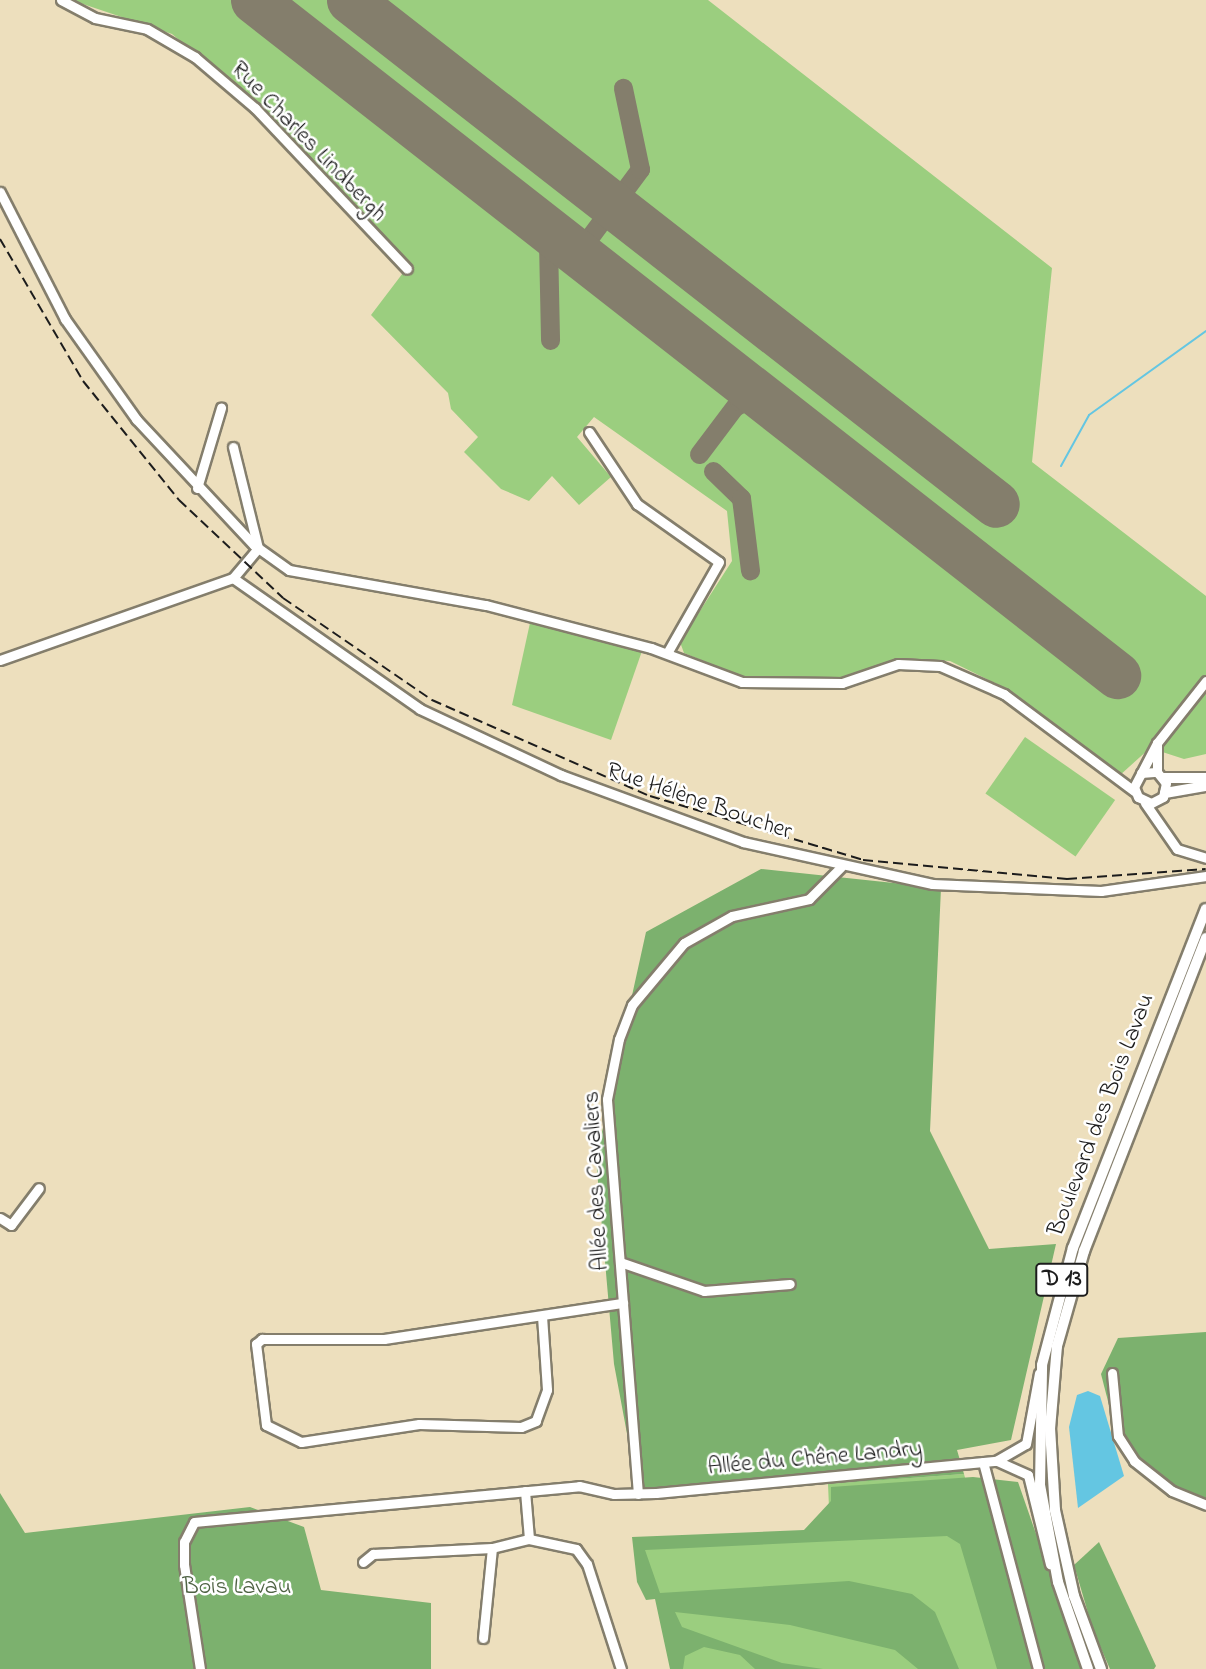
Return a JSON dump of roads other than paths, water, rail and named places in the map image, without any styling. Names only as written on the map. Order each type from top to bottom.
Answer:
[{"type":"main road","points":[[1160,775],[1206,778]]},
{"type":"main road","points":[[1161,798],[1206,786]]},
{"type":"main road","name":"Boulevard des Bois Lavau","points":[[1088,1669],[1058,1582],[1040,1485],[1042,1365],[1073,1248],[1206,909]]},
{"type":"main road","name":"Boulevard des Bois Lavau","points":[[1101,1669],[1074,1596],[1055,1510],[1050,1429],[1057,1346],[1084,1251],[1206,938]]},
{"type":"street","name":"Rue Charles Lindbergh","points":[[61,0],[95,18],[147,29],[195,57],[255,108],[407,269]]},
{"type":"street","points":[[0,192],[65,319],[136,419],[197,488],[258,548],[289,570],[486,606],[667,653],[734,679],[769,684],[842,683],[910,662],[940,666],[1004,694],[1134,791],[1177,849],[1206,858]]},
{"type":"street","points":[[197,488],[221,408]]},
{"type":"street","points":[[589,432],[637,503],[719,562],[667,653]]},
{"type":"street","points":[[233,447],[258,548]]},
{"type":"street","points":[[0,660],[233,578],[258,548]]},
{"type":"street","name":"Rue Hélène Boucher","points":[[233,578],[420,709],[561,775],[743,842],[841,867],[932,884],[1073,891],[1206,876]]},
{"type":"street","points":[[1134,791],[1157,743],[1206,681]]},
{"type":"street","points":[[1157,743],[1161,798],[1158,825]]},
{"type":"street","points":[[1119,781],[1160,775]]},
{"type":"street","points":[[1145,803],[1161,798]]},
{"type":"street","name":"Allée des Cavaliers","points":[[638,1494],[607,1099],[632,1004],[684,943],[732,916],[809,899],[841,867]]},
{"type":"street","points":[[0,1218],[11,1225],[39,1188]]},
{"type":"street","points":[[620,1262],[704,1291],[790,1284]]},
{"type":"street","points":[[542,1316],[545,1400],[536,1421],[521,1427],[419,1424],[301,1442],[266,1425],[256,1344],[262,1339],[384,1339],[623,1303]]},
{"type":"street","name":"Allée du Chêne Landry","points":[[200,1669],[184,1565],[184,1542],[194,1522],[579,1486],[638,1494],[996,1461],[1026,1444],[1042,1365]]},
{"type":"street","points":[[1112,1373],[1118,1436],[1134,1461],[1172,1491],[1206,1505]]},
{"type":"street","name":"Allée du Chêne Landry","points":[[996,1461],[1028,1475],[1058,1582]]},
{"type":"street","points":[[983,1462],[1038,1669]]},
{"type":"street","points":[[525,1491],[529,1539]]},
{"type":"street","points":[[363,1562],[373,1554],[492,1548],[529,1539],[566,1545],[583,1556],[621,1669]]},
{"type":"street","points":[[483,1638],[492,1548]]},
{"type":"water","points":[[1088,1391],[1100,1396],[1124,1476],[1078,1508],[1069,1427],[1077,1395]]},
{"type":"waterway","points":[[1061,466],[1089,415],[1206,331]]},
{"type":"railway","points":[[0,239],[83,381],[179,500],[283,598],[432,700],[650,796],[863,860],[1067,879],[1206,869]]},
{"type":"park label","name":"Bois Lavau","points":[[237,1588]]}]
